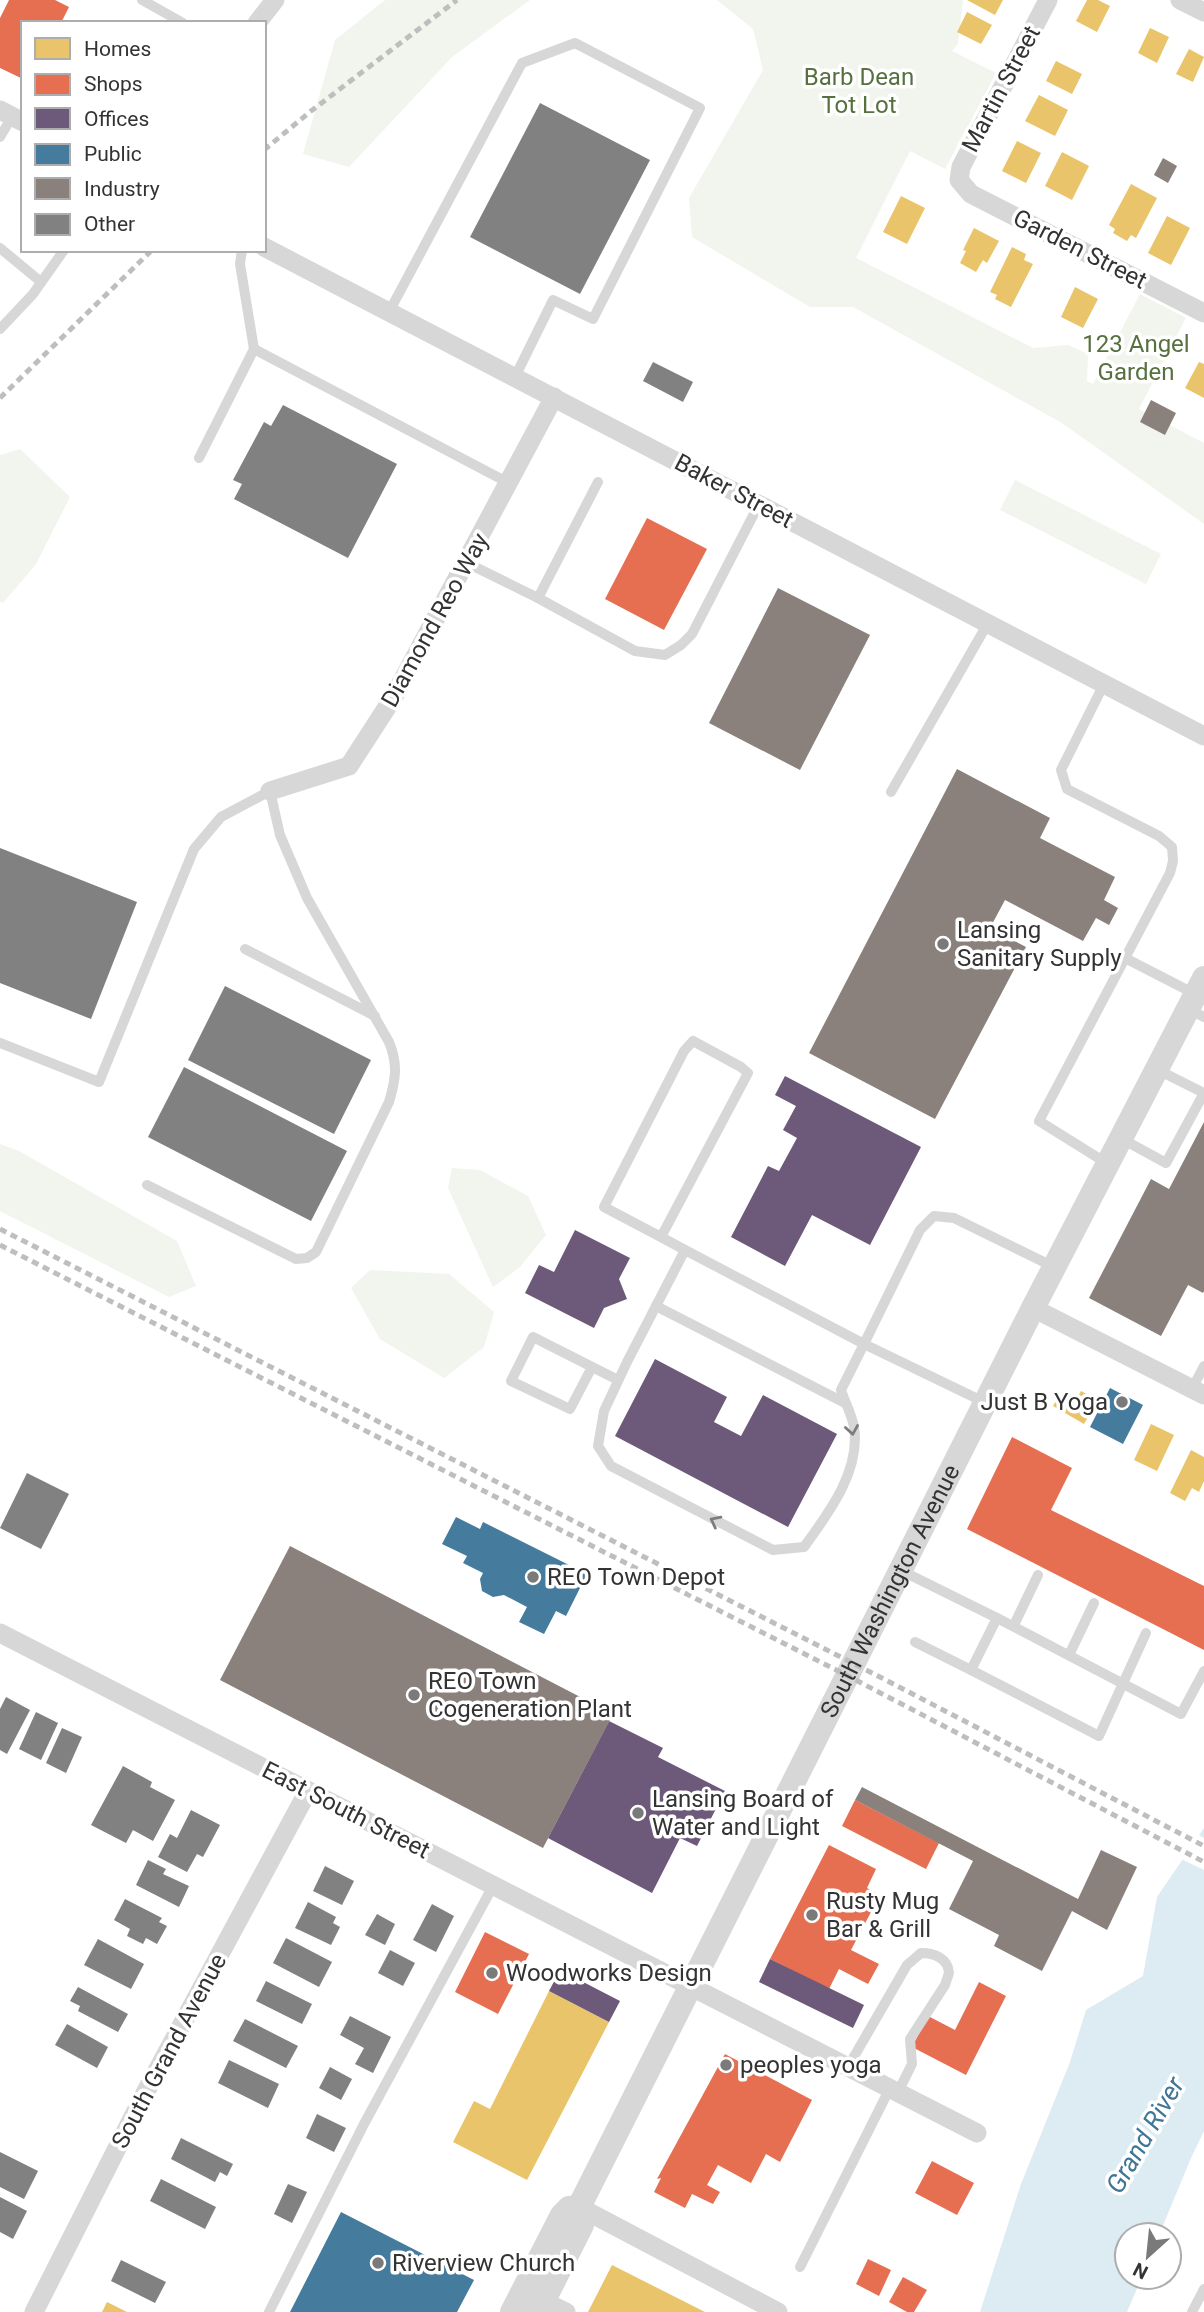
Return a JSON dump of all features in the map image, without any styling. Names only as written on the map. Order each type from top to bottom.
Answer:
[{"type":"street","points":[[259,21],[275,0]]},
{"type":"street","name":"Martin Street","points":[[960,180],[961,167],[1048,0]]},
{"type":"street","points":[[1181,0],[1204,12]]},
{"type":"street","name":"Garden Street","points":[[960,180],[971,194],[1204,313]]},
{"type":"street","name":"Baker Street","points":[[266,248],[1204,736]]},
{"type":"street","name":"Diamond Reo Way","points":[[270,791],[349,766],[393,698],[554,397]]},
{"type":"street","name":"South Washington Avenue","points":[[579,2207],[1033,1308],[1157,1069],[1198,1000]]},
{"type":"street","points":[[1033,1308],[1198,1392]]},
{"type":"street","name":"East South Street","points":[[0,1633],[977,2133]]},
{"type":"street","name":"South Grand Avenue","points":[[34,2312],[145,2093],[308,1791]]},
{"type":"street","points":[[579,2207],[778,2312]]},
{"type":"street","name":"South Washington Avenue","points":[[540,2306],[582,2225],[584,2216],[579,2207]]},
{"type":"street","name":"South Washington Avenue","points":[[512,2312],[562,2216],[569,2208],[579,2207]]},
{"type":"street","points":[[540,2306],[566,2312]]},
{"type":"lane","points":[[142,0],[179,21]]},
{"type":"lane","points":[[388,312],[522,63],[575,43],[701,108],[593,319],[553,300],[514,377]]},
{"type":"lane","points":[[0,136],[11,116]]},
{"type":"lane","points":[[0,248],[41,282]]},
{"type":"lane","points":[[0,329],[41,282],[63,252]]},
{"type":"lane","points":[[199,458],[254,349],[240,264],[242,252]]},
{"type":"lane","points":[[254,349],[509,484]]},
{"type":"lane","points":[[538,598],[598,482]]},
{"type":"lane","points":[[467,563],[635,651],[665,655],[692,634],[759,504]]},
{"type":"lane","points":[[891,792],[988,623]]},
{"type":"lane","points":[[1104,684],[1060,770],[1067,789],[1158,836],[1172,848],[1173,861],[1170,873],[1039,1121],[1108,1164]]},
{"type":"lane","points":[[0,1043],[99,1082],[194,849],[221,817],[270,791],[280,835],[307,898],[392,1050],[397,1076],[389,1102],[316,1252],[307,1258],[296,1259],[147,1185]]},
{"type":"lane","points":[[246,949],[375,1016]]},
{"type":"lane","points":[[1125,958],[1198,1000]]},
{"type":"lane","points":[[660,1237],[748,1073],[693,1041],[684,1051],[604,1207],[684,1250],[864,1344],[986,1403]]},
{"type":"lane","points":[[1121,1139],[1166,1163],[1204,1093],[1157,1069]]},
{"type":"lane","points":[[684,1250],[604,1411],[598,1446],[611,1466],[773,1550],[803,1547],[829,1512],[854,1460],[854,1427],[841,1390],[920,1230],[934,1216],[954,1218],[1054,1268]]},
{"type":"lane","points":[[656,1306],[845,1403]]},
{"type":"lane","points":[[592,1367],[569,1409],[511,1381],[533,1337],[618,1380]]},
{"type":"lane","points":[[1198,1392],[1204,1366]]},
{"type":"lane","points":[[901,1571],[1014,1625],[1181,1714],[1204,1671]]},
{"type":"lane","points":[[1014,1625],[1038,1576]]},
{"type":"lane","points":[[1069,1655],[1094,1604]]},
{"type":"lane","points":[[971,1670],[998,1618]]},
{"type":"lane","points":[[915,1642],[1099,1736],[1146,1633]]},
{"type":"lane","points":[[269,2312],[363,2124],[493,1886]]},
{"type":"lane","points":[[800,2267],[894,2090],[912,2064],[910,2039],[945,1985],[950,1973],[946,1962],[940,1957],[921,1953],[907,1965],[848,2067]]},
{"type":"lane","points":[[1192,2312],[1204,2289]]},
{"type":"green space","points":[[385,0],[530,0],[452,57],[349,167],[303,154],[335,40]]},
{"type":"green space","points":[[717,0],[963,0],[958,44],[952,51],[996,73],[945,169],[910,151],[856,258],[1033,348],[1068,345],[1088,354],[1087,381],[1093,384],[1140,294],[1186,318],[1139,409],[1204,443],[1204,524],[1062,423],[853,307],[810,307],[692,237],[689,198],[763,70],[753,29]]},
{"type":"green space","points":[[20,449],[70,497],[36,564],[3,603],[0,602],[0,455]]},
{"type":"green space","points":[[1015,480],[1161,554],[1146,584],[1000,510]]},
{"type":"green space","points":[[0,1144],[19,1151],[177,1241],[196,1286],[169,1297],[0,1211]]},
{"type":"green space","points":[[452,1168],[480,1170],[528,1196],[546,1235],[520,1267],[493,1287],[448,1188]]},
{"type":"green space","points":[[370,1270],[449,1274],[494,1312],[484,1347],[444,1378],[380,1339],[351,1288]]},
{"type":"water","name":"Grand River","points":[[1204,1828],[1204,2131],[1165,2221],[1113,2221],[1113,2291],[1136,2291],[1127,2312],[980,2312],[1021,2184],[1070,2062],[1086,2010],[1143,1976],[1157,1897]]},
{"type":"pier","points":[[1196,1834],[1204,1838],[1204,1870],[1179,1858]]},
{"type":"building: Homes","points":[[967,0],[1003,0],[995,15]]},
{"type":"building: Homes","points":[[1087,0],[1098,0],[1110,6],[1097,32],[1076,21]]},
{"type":"building: Homes","points":[[967,12],[992,25],[981,44],[957,32]]},
{"type":"building: Homes","points":[[1150,28],[1169,37],[1157,63],[1138,53]]},
{"type":"building: Homes","points":[[1189,49],[1204,57],[1193,82],[1176,74]]},
{"type":"building: Homes","points":[[1056,61],[1082,74],[1072,94],[1046,81]]},
{"type":"building: Homes","points":[[1039,95],[1068,110],[1055,136],[1025,121]]},
{"type":"building: Homes","points":[[1017,141],[1041,153],[1026,183],[1002,171]]},
{"type":"building: Homes","points":[[1062,152],[1089,166],[1072,200],[1045,186]]},
{"type":"building: Homes","points":[[1131,184],[1157,198],[1136,238],[1131,235],[1127,241],[1113,233],[1115,229],[1109,225]]},
{"type":"building: Homes","points":[[901,196],[925,208],[907,244],[883,232]]},
{"type":"building: Homes","points":[[1167,216],[1190,228],[1171,265],[1148,253]]},
{"type":"building: Homes","points":[[974,228],[999,241],[987,263],[983,260],[976,272],[960,263]]},
{"type":"building: Homes","points":[[1012,247],[1026,254],[1024,260],[1033,264],[1011,307],[995,299],[997,295],[990,292]]},
{"type":"building: Homes","points":[[1075,287],[1098,299],[1083,328],[1061,317]]},
{"type":"building: Homes","points":[[1199,362],[1204,364],[1204,398],[1185,388]]},
{"type":"building: Homes","points":[[1081,1391],[1098,1400],[1084,1424],[1053,1406],[1058,1397],[1073,1406]]},
{"type":"building: Homes","points":[[1151,1424],[1174,1435],[1157,1471],[1134,1460]]},
{"type":"building: Homes","points":[[1191,1450],[1204,1457],[1204,1481],[1199,1492],[1192,1488],[1185,1501],[1170,1493]]},
{"type":"building: Homes","points":[[549,1991],[609,2022],[527,2180],[453,2142],[474,2101],[490,2109]]},
{"type":"building: Homes","points":[[612,2265],[705,2312],[588,2312]]},
{"type":"building: Homes","points":[[107,2302],[127,2312],[102,2312]]},
{"type":"building: Shops","points":[[9,0],[55,0],[69,7],[62,21],[21,21],[21,78],[0,68],[0,18]]},
{"type":"building: Shops","points":[[647,518],[707,549],[664,630],[605,599]]},
{"type":"building: Shops","points":[[1012,1437],[1072,1468],[1051,1510],[1204,1586],[1204,1650],[967,1529]]},
{"type":"building: Shops","points":[[855,1800],[939,1843],[926,1869],[842,1826]]},
{"type":"building: Shops","points":[[829,1845],[876,1869],[867,1888],[880,1895],[851,1950],[879,1964],[868,1984],[839,1969],[829,1989],[770,1959]]},
{"type":"building: Shops","name":"Woodworks Design","points":[[485,1932],[529,1954],[498,2014],[455,1992]]},
{"type":"building: Shops","points":[[979,1982],[1006,1996],[966,2075],[912,2047],[928,2016],[955,2030]]},
{"type":"building: Shops","points":[[725,2054],[812,2100],[780,2162],[766,2154],[751,2183],[718,2165],[707,2185],[720,2192],[713,2204],[692,2194],[685,2208],[654,2192],[661,2178],[657,2179]]},
{"type":"building: Shops","points":[[932,2161],[974,2183],[957,2215],[915,2193]]},
{"type":"building: Shops","points":[[868,2259],[891,2270],[879,2296],[856,2284]]},
{"type":"building: Shops","points":[[903,2277],[927,2290],[914,2312],[907,2312],[889,2302]]},
{"type":"building: Offices","points":[[785,1076],[921,1147],[870,1245],[812,1215],[785,1266],[731,1237],[768,1166],[779,1171],[797,1138],[783,1130],[796,1106],[775,1095]]},
{"type":"building: Offices","points":[[575,1230],[630,1258],[619,1279],[627,1299],[604,1308],[594,1328],[525,1293],[539,1265],[554,1272]]},
{"type":"building: Offices","points":[[655,1359],[727,1397],[714,1422],[741,1436],[763,1395],[837,1434],[788,1527],[615,1436]]},
{"type":"building: Offices","name":"Lansing Board of Water and Light","points":[[609,1721],[663,1748],[658,1757],[725,1791],[697,1846],[680,1838],[652,1893],[548,1838]]},
{"type":"building: Offices","points":[[770,1959],[864,2005],[853,2028],[759,1982]]},
{"type":"building: Offices","points":[[560,1970],[620,2001],[609,2022],[549,1991]]},
{"type":"building: Public","points":[[1110,1388],[1143,1405],[1123,1444],[1090,1427]]},
{"type":"building: Public","name":"REO Town Depot","points":[[456,1517],[480,1529],[483,1522],[587,1574],[566,1616],[556,1611],[544,1634],[519,1622],[527,1607],[504,1595],[493,1597],[482,1591],[480,1579],[483,1573],[463,1563],[467,1556],[442,1544]]},
{"type":"building: Public","name":"Riverview Church","points":[[341,2212],[474,2280],[457,2312],[290,2312]]},
{"type":"building: Industry","points":[[1163,158],[1177,166],[1168,183],[1154,175]]},
{"type":"building: Industry","points":[[1151,400],[1176,413],[1165,435],[1140,422]]},
{"type":"building: Industry","points":[[778,588],[870,635],[800,770],[709,723]]},
{"type":"building: Industry","name":"Lansing Sanitary Supply","points":[[957,769],[1050,818],[1040,838],[1115,877],[1104,900],[1118,908],[1109,925],[1096,918],[1083,941],[1005,900],[990,928],[1026,947],[935,1119],[809,1053]]},
{"type":"building: Industry","points":[[1204,1122],[1204,1291],[1203,1293],[1188,1285],[1161,1336],[1089,1298],[1151,1179],[1169,1189]]},
{"type":"building: Industry","name":"REO Town Cogeneration Plant","points":[[290,1546],[613,1714],[543,1848],[220,1680]]},
{"type":"building: Industry","points":[[862,1787],[1078,1899],[1101,1850],[1137,1867],[1107,1930],[1072,1911],[1042,1971],[994,1946],[999,1935],[949,1909],[973,1861],[855,1800]]},
{"type":"building: Other","points":[[540,103],[650,160],[580,294],[470,237]]},
{"type":"building: Other","points":[[653,362],[693,382],[683,402],[643,381]]},
{"type":"building: Other","points":[[283,405],[397,464],[348,558],[234,499],[242,484],[233,480],[264,422],[271,426]]},
{"type":"building: Other","points":[[0,848],[137,902],[91,1019],[0,983]]},
{"type":"building: Other","points":[[225,986],[371,1060],[334,1134],[188,1060]]},
{"type":"building: Other","points":[[184,1067],[347,1151],[311,1221],[148,1137]]},
{"type":"building: Other","points":[[27,1473],[69,1494],[41,1549],[0,1528]]},
{"type":"building: Other","points":[[6,1697],[30,1710],[7,1754],[0,1750],[0,1709]]},
{"type":"building: Other","points":[[36,1712],[58,1723],[41,1760],[19,1749]]},
{"type":"building: Other","points":[[62,1728],[82,1737],[66,1773],[46,1763]]},
{"type":"building: Other","points":[[123,1766],[152,1782],[150,1787],[175,1800],[153,1841],[133,1830],[126,1843],[91,1825]]},
{"type":"building: Other","points":[[191,1810],[220,1825],[203,1857],[197,1854],[187,1872],[158,1857],[170,1834],[177,1838]]},
{"type":"building: Other","points":[[148,1860],[166,1869],[163,1874],[189,1886],[179,1907],[136,1885]]},
{"type":"building: Other","points":[[325,1866],[354,1881],[342,1905],[313,1891]]},
{"type":"building: Other","points":[[125,1899],[162,1918],[159,1922],[167,1926],[157,1944],[146,1938],[143,1944],[127,1936],[130,1929],[114,1920]]},
{"type":"building: Other","points":[[308,1902],[336,1917],[333,1923],[340,1927],[331,1945],[295,1928]]},
{"type":"building: Other","points":[[432,1904],[454,1916],[436,1952],[413,1940]]},
{"type":"building: Other","points":[[377,1914],[395,1924],[385,1945],[365,1935]]},
{"type":"building: Other","points":[[286,1938],[332,1962],[319,1987],[273,1963]]},
{"type":"building: Other","points":[[98,1939],[144,1964],[131,1989],[84,1965]]},
{"type":"building: Other","points":[[390,1950],[415,1963],[403,1986],[378,1973]]},
{"type":"building: Other","points":[[266,1981],[312,2004],[302,2024],[256,2001]]},
{"type":"building: Other","points":[[78,1987],[128,2014],[118,2032],[78,2011],[80,2006],[70,2001]]},
{"type":"building: Other","points":[[350,2016],[391,2037],[373,2073],[355,2064],[364,2048],[340,2035]]},
{"type":"building: Other","points":[[245,2019],[298,2046],[286,2068],[233,2041]]},
{"type":"building: Other","points":[[67,2024],[108,2047],[97,2068],[55,2045]]},
{"type":"building: Other","points":[[229,2060],[279,2084],[268,2108],[218,2083]]},
{"type":"building: Other","points":[[330,2067],[352,2079],[341,2100],[319,2088]]},
{"type":"building: Other","points":[[317,2114],[346,2128],[334,2152],[306,2138]]},
{"type":"building: Other","points":[[181,2138],[233,2164],[227,2176],[220,2172],[215,2182],[171,2159]]},
{"type":"building: Other","points":[[0,2152],[38,2171],[24,2199],[0,2187]]},
{"type":"building: Other","points":[[161,2179],[216,2207],[205,2229],[150,2201]]},
{"type":"building: Other","points":[[288,2184],[307,2192],[292,2223],[274,2214]]},
{"type":"building: Other","points":[[0,2197],[27,2211],[13,2239],[0,2232]]},
{"type":"building: Other","points":[[121,2260],[166,2282],[155,2303],[111,2281]]},
{"type":"railway","points":[[266,148],[457,0]]},
{"type":"railway","points":[[0,398],[150,252]]},
{"type":"railway","points":[[0,1229],[880,1677],[1204,1846]]},
{"type":"railway","points":[[0,1245],[848,1676],[1204,1862]]},
{"type":"place","name":"Lansing Sanitary Supply","points":[[943,944]]},
{"type":"place","name":"Just B Yoga","points":[[1122,1402]]},
{"type":"place","name":"REO Town Depot","points":[[533,1577]]},
{"type":"place","name":"REO Town Cogeneration Plant","points":[[414,1695]]},
{"type":"place","name":"Lansing Board of Water and Light","points":[[638,1813]]},
{"type":"place","name":"Rusty Mug Bar & Grill","points":[[812,1915]]},
{"type":"place","name":"Woodworks Design","points":[[492,1973]]},
{"type":"place","name":"peoples yoga","points":[[726,2065]]},
{"type":"place","name":"Riverview Church","points":[[378,2263]]},
{"type":"park label","name":"Barb Dean Tot Lot","points":[[859,91]]},
{"type":"park label","name":"123 Angel Garden","points":[[1136,358]]}]
